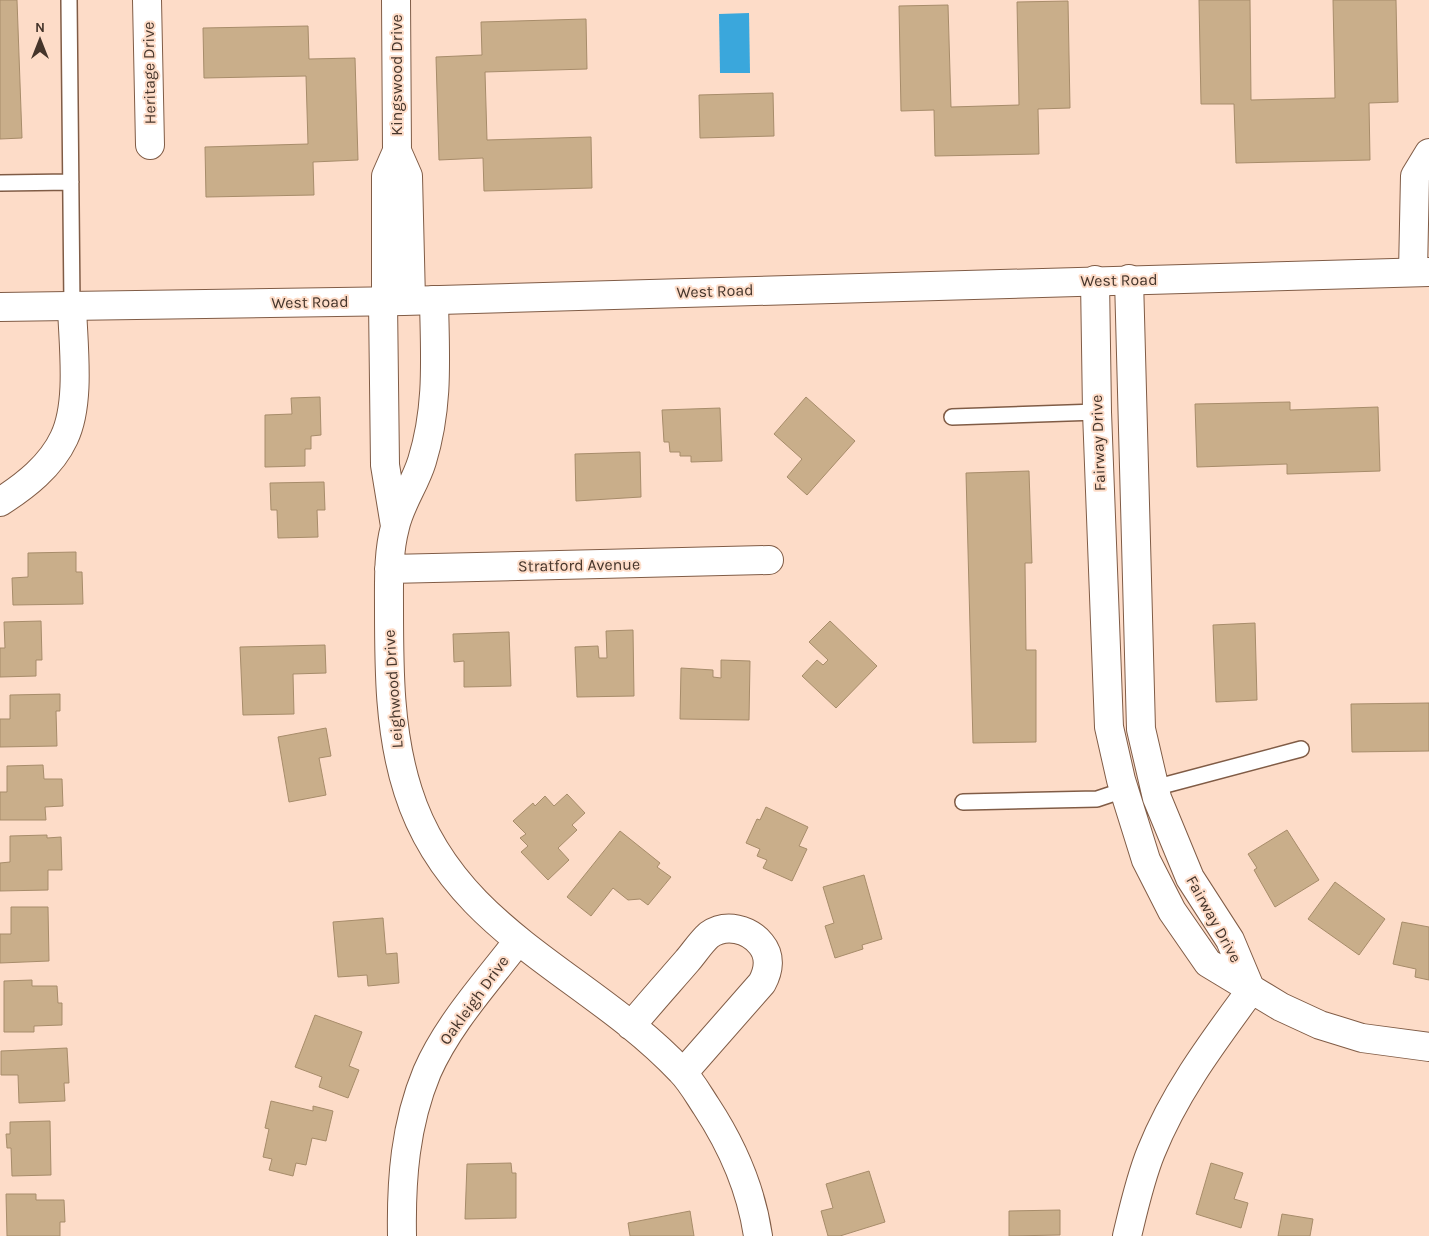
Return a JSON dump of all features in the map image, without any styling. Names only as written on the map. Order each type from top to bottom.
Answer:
[{"type":"street","name":"Heritage Drive","points":[[147,0],[150,145]]},
{"type":"street","name":"Kingswood Drive","points":[[396,0],[397,151],[386,176],[403,300]]},
{"type":"street","points":[[1421,272],[1415,176],[1429,153]]},
{"type":"street","name":"West Road","points":[[0,307],[403,300],[1421,272]]},
{"type":"street","name":"Fairway Drive","points":[[1129,279],[1141,729],[1154,788],[1190,878],[1230,940],[1251,990]]},
{"type":"street","name":"Fairway Drive","points":[[1094,280],[1109,727],[1124,790],[1146,860],[1172,911],[1208,963],[1251,990]]},
{"type":"street","name":"Leighwood Drive","points":[[395,526],[385,465],[403,300]]},
{"type":"street","name":"Leighwood Drive","points":[[403,300],[437,371],[430,432],[421,464],[395,526],[389,569],[391,701],[398,756],[408,794],[426,836],[452,877],[485,914],[631,1026],[683,1073],[726,1138],[743,1174],[754,1212],[758,1236]]},
{"type":"street","points":[[0,502],[38,473],[65,438],[72,411],[74,371],[72,306]]},
{"type":"street","name":"Stratford Avenue","points":[[389,569],[769,560]]},
{"type":"street","points":[[1104,606],[1137,605]]},
{"type":"street","points":[[631,1026],[710,935],[733,928],[745,931],[756,938],[764,946],[768,958],[768,971],[762,983],[683,1073]]},
{"type":"street","name":"Oakleigh Drive","points":[[402,1236],[402,1171],[405,1151],[414,1111],[427,1072],[460,1015],[518,941]]},
{"type":"street","points":[[1127,1236],[1139,1185],[1164,1121],[1192,1071],[1251,990],[1320,1025],[1362,1038],[1429,1047]]},
{"type":"lane","points":[[69,0],[72,306]]},
{"type":"lane","points":[[0,183],[71,182]]},
{"type":"lane","points":[[952,417],[1097,412]]},
{"type":"lane","points":[[1154,788],[1301,749]]},
{"type":"lane","points":[[963,802],[1097,799],[1124,790]]},
{"type":"water","points":[[749,13],[750,73],[720,73],[719,14]]},
{"type":"building","points":[[0,0],[17,0],[22,138],[0,139]]},
{"type":"building","points":[[1199,0],[1250,0],[1251,100],[1335,98],[1333,0],[1396,0],[1398,102],[1369,103],[1370,160],[1236,163],[1234,104],[1201,104]]},
{"type":"building","points":[[1068,1],[1070,108],[1038,109],[1039,154],[935,156],[934,110],[901,111],[899,6],[948,5],[951,107],[1019,105],[1017,2]]},
{"type":"building","points":[[586,19],[587,69],[485,72],[487,140],[591,137],[592,188],[484,191],[483,158],[439,160],[436,57],[482,55],[481,22]]},
{"type":"building","points":[[308,26],[309,59],[355,58],[358,160],[313,162],[314,195],[206,197],[205,147],[308,144],[306,76],[204,78],[203,28]]},
{"type":"building","points":[[773,93],[774,136],[700,138],[699,95]]},
{"type":"building","points":[[320,397],[321,435],[311,436],[311,449],[305,449],[305,466],[265,467],[265,415],[292,414],[291,398]]},
{"type":"building","points":[[806,397],[855,441],[807,495],[787,477],[802,459],[774,434]]},
{"type":"building","points":[[1290,402],[1290,410],[1378,407],[1380,471],[1287,474],[1287,464],[1197,467],[1195,404]]},
{"type":"building","points":[[720,408],[722,461],[691,462],[691,456],[680,456],[680,452],[670,452],[669,442],[664,442],[662,410]]},
{"type":"building","points":[[640,452],[641,497],[576,501],[575,454]]},
{"type":"building","points":[[1029,471],[1032,563],[1025,563],[1026,650],[1036,650],[1036,742],[973,743],[966,473]]},
{"type":"building","points":[[324,482],[325,510],[317,510],[318,537],[278,538],[277,510],[271,510],[270,483]]},
{"type":"building","points":[[76,552],[76,572],[82,572],[83,604],[13,605],[12,578],[28,577],[28,553]]},
{"type":"building","points":[[41,621],[42,660],[36,660],[36,676],[0,677],[0,648],[5,648],[4,622]]},
{"type":"building","points":[[830,621],[877,666],[836,708],[802,676],[817,660],[823,665],[828,660],[809,642]]},
{"type":"building","points":[[1255,623],[1257,700],[1216,702],[1213,625]]},
{"type":"building","points":[[633,630],[634,696],[577,697],[575,647],[598,646],[599,658],[607,658],[606,631]]},
{"type":"building","points":[[509,632],[511,686],[464,687],[464,661],[454,662],[453,634]]},
{"type":"building","points":[[325,645],[326,673],[293,674],[294,714],[243,715],[240,647]]},
{"type":"building","points":[[721,660],[750,661],[749,720],[680,719],[681,668],[713,670],[713,677],[721,678]]},
{"type":"building","points":[[60,694],[60,711],[56,711],[57,746],[0,747],[0,719],[10,719],[10,695]]},
{"type":"building","points":[[1429,703],[1429,751],[1352,752],[1351,704]]},
{"type":"building","points":[[326,728],[331,756],[319,758],[326,795],[289,802],[278,737]]},
{"type":"building","points":[[43,765],[44,779],[62,779],[63,806],[45,807],[46,820],[0,820],[0,792],[7,792],[7,766]]},
{"type":"building","points":[[567,794],[585,813],[572,825],[577,830],[558,848],[569,860],[548,880],[521,852],[528,846],[520,838],[526,834],[513,821],[533,803],[535,806],[545,796],[554,806]]},
{"type":"building","points":[[766,807],[808,827],[799,846],[807,849],[792,881],[763,868],[767,860],[757,856],[760,849],[746,843],[757,819],[760,820]]},
{"type":"building","points":[[1287,830],[1319,880],[1275,907],[1254,870],[1257,868],[1248,854]]},
{"type":"building","points":[[620,831],[660,863],[657,867],[671,877],[648,905],[640,899],[628,900],[613,888],[591,916],[567,897]]},
{"type":"building","points":[[47,835],[47,838],[61,837],[62,870],[48,870],[48,890],[0,891],[0,863],[10,862],[10,836]]},
{"type":"building","points":[[864,875],[882,939],[862,945],[863,949],[835,958],[825,926],[834,923],[823,887]]},
{"type":"building","points":[[1335,882],[1385,919],[1359,955],[1308,919]]},
{"type":"building","points":[[11,907],[48,907],[49,961],[0,963],[0,934],[11,934]]},
{"type":"building","points":[[383,918],[386,954],[397,953],[399,983],[368,986],[367,975],[338,977],[333,922]]},
{"type":"building","points":[[1402,922],[1429,927],[1429,980],[1415,977],[1416,969],[1393,964]]},
{"type":"building","points":[[32,980],[32,986],[57,986],[58,1003],[62,1003],[62,1025],[34,1026],[34,1032],[4,1032],[4,981]]},
{"type":"building","points":[[315,1015],[362,1032],[349,1066],[359,1070],[348,1098],[319,1087],[322,1077],[295,1067]]},
{"type":"building","points":[[67,1048],[69,1083],[64,1083],[65,1101],[19,1103],[18,1075],[1,1075],[1,1051]]},
{"type":"building","points":[[271,1101],[313,1111],[313,1106],[333,1111],[326,1141],[312,1138],[306,1165],[296,1163],[293,1176],[269,1170],[272,1159],[263,1157],[269,1129],[265,1128]]},
{"type":"building","points":[[50,1121],[51,1175],[12,1176],[11,1148],[7,1148],[6,1134],[10,1134],[10,1122]]},
{"type":"building","points":[[511,1163],[512,1173],[516,1173],[516,1218],[465,1219],[467,1164]]},
{"type":"building","points":[[1211,1163],[1243,1173],[1234,1199],[1248,1203],[1241,1228],[1196,1214]]},
{"type":"building","points":[[869,1171],[885,1222],[840,1236],[828,1236],[821,1211],[833,1208],[826,1184]]},
{"type":"building","points":[[6,1194],[36,1194],[36,1200],[64,1200],[65,1222],[60,1222],[60,1236],[7,1236]]},
{"type":"building","points":[[1060,1210],[1060,1235],[1009,1236],[1009,1211]]},
{"type":"building","points":[[690,1211],[694,1236],[630,1236],[628,1223]]},
{"type":"building","points":[[1282,1214],[1313,1219],[1310,1236],[1278,1236]]}]
